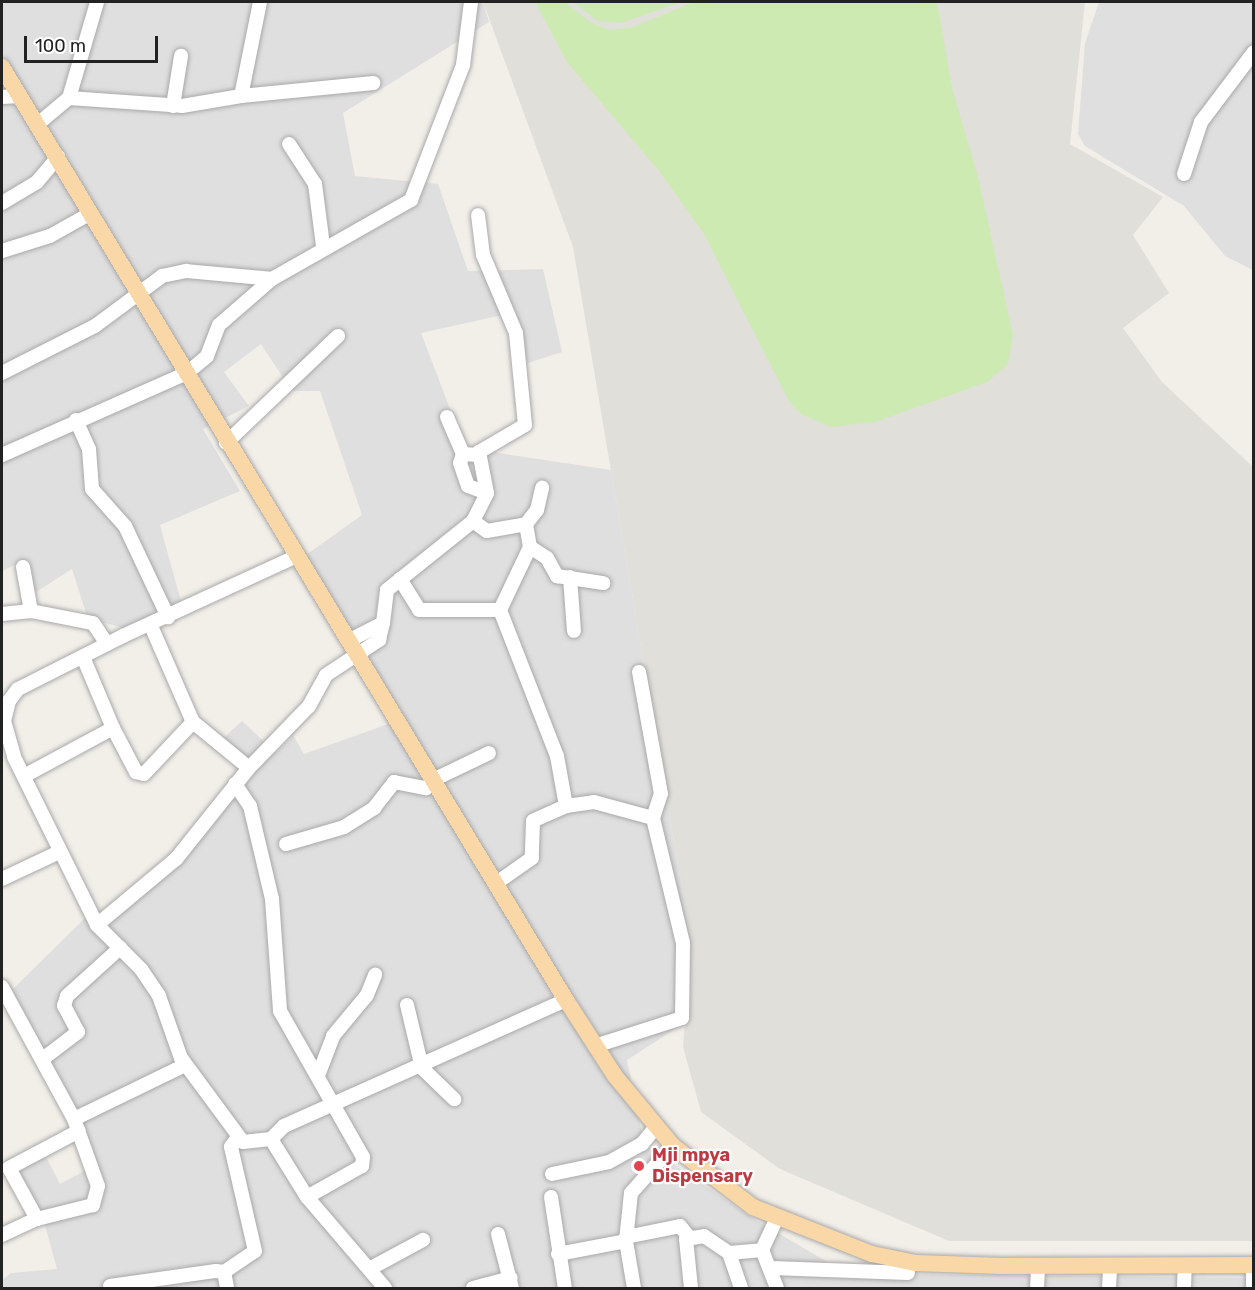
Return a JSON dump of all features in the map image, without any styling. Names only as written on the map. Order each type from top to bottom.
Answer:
[{"type":"main road","points":[[2,67],[39,123],[226,443],[566,1000],[595,1046],[655,1128],[673,1146],[729,1191],[777,1218],[833,1242],[909,1267],[1253,1265]]},
{"type":"street","points":[[39,123],[69,98],[97,2]]},
{"type":"street","points":[[242,96],[260,2]]},
{"type":"street","points":[[2,455],[76,420],[187,373],[207,356],[219,325],[272,279],[323,246],[411,200],[463,65],[471,2]]},
{"type":"street","points":[[1184,174],[1201,122],[1254,52]]},
{"type":"street","points":[[173,106],[181,56]]},
{"type":"street","points":[[69,98],[173,106],[242,96],[373,83]]},
{"type":"street","points":[[2,97],[20,96]]},
{"type":"street","points":[[289,144],[315,184],[323,246]]},
{"type":"street","points":[[2,203],[37,182],[58,158]]},
{"type":"street","points":[[2,251],[50,237],[91,213]]},
{"type":"street","points":[[463,454],[478,455],[521,430],[525,416],[516,333],[483,255],[478,215]]},
{"type":"street","points":[[2,373],[95,326],[136,291],[186,271],[272,279]]},
{"type":"street","points":[[226,443],[338,336]]},
{"type":"street","points":[[447,417],[463,454],[460,463],[468,486],[487,493]]},
{"type":"street","points":[[76,420],[89,449],[92,489],[125,526],[168,617]]},
{"type":"street","points":[[97,925],[170,866],[235,784],[309,706],[326,675],[353,648],[379,640],[387,590],[473,521],[487,493],[478,455]]},
{"type":"street","points":[[542,488],[526,524],[530,547],[500,610],[557,756],[566,806]]},
{"type":"street","points":[[473,521],[487,531],[526,524]]},
{"type":"street","points":[[530,547],[547,558],[557,576],[603,583]]},
{"type":"street","points":[[297,556],[151,626],[107,644],[18,689],[3,721],[24,776],[59,852],[97,925],[120,948],[159,996],[185,1065],[237,1138],[254,1143],[271,1138],[284,1126],[338,1106],[566,1000]]},
{"type":"street","points":[[23,567],[31,611]]},
{"type":"street","points":[[570,577],[574,631]]},
{"type":"street","points":[[400,579],[419,610],[500,610]]},
{"type":"street","points":[[2,615],[31,611],[93,623],[107,644]]},
{"type":"street","points":[[151,626],[193,722],[249,768]]},
{"type":"street","points":[[82,657],[113,728],[136,772],[144,774],[193,722]]},
{"type":"street","points":[[595,1046],[682,1018],[684,943],[653,819],[661,794],[639,672]]},
{"type":"street","points":[[24,776],[113,728]]},
{"type":"street","points":[[433,780],[489,753]]},
{"type":"street","points":[[286,844],[344,827],[374,808],[394,782],[426,788],[420,759]]},
{"type":"street","points":[[235,784],[250,806],[272,899],[280,1011],[305,1061],[319,1074],[338,1106],[363,1157],[362,1167],[307,1197]]},
{"type":"street","points":[[495,884],[532,858],[533,820],[566,806],[594,802],[653,819]]},
{"type":"street","points":[[2,879],[59,852]]},
{"type":"street","points":[[44,1058],[78,1032],[64,1006],[66,996],[120,948]]},
{"type":"street","points":[[319,1074],[333,1036],[367,995],[375,975]]},
{"type":"street","points":[[2,987],[44,1058],[77,1125],[99,1199],[80,1210],[37,1219],[2,1234]]},
{"type":"street","points":[[407,1005],[422,1068],[454,1099]]},
{"type":"street","points":[[37,1219],[5,1170],[77,1125],[185,1065]]},
{"type":"street","points":[[552,1174],[609,1162],[642,1144],[655,1128]]},
{"type":"street","points":[[110,1286],[224,1272],[255,1251],[231,1147],[237,1138]]},
{"type":"street","points":[[271,1138],[307,1197],[373,1268],[385,1288]]},
{"type":"street","points":[[634,1288],[626,1239],[632,1193],[673,1146]]},
{"type":"street","points":[[551,1197],[565,1288]]},
{"type":"street","points":[[762,1250],[777,1218]]},
{"type":"street","points":[[558,1254],[680,1226],[689,1237],[691,1288]]},
{"type":"street","points":[[473,1288],[512,1283],[498,1234]]},
{"type":"street","points":[[689,1237],[711,1237],[729,1253],[741,1288]]},
{"type":"street","points":[[373,1268],[423,1240]]},
{"type":"street","points":[[729,1253],[762,1250]]},
{"type":"street","points":[[762,1250],[772,1268],[777,1288]]},
{"type":"street","points":[[1184,1288],[1185,1265]]},
{"type":"street","points":[[1253,1265],[1253,1288]]},
{"type":"street","points":[[1037,1288],[1038,1266]]},
{"type":"street","points":[[1109,1288],[1110,1266]]},
{"type":"street","points":[[772,1268],[909,1267],[908,1288]]},
{"type":"street","points":[[224,1272],[227,1288]]},
{"type":"shaded area","points":[[2,2],[483,2],[489,22],[343,113],[355,176],[438,184],[468,271],[543,269],[562,352],[528,363],[507,314],[421,333],[465,448],[611,470],[691,941],[689,1020],[627,1060],[644,1144],[752,1218],[836,1267],[881,1274],[1253,1278],[1253,1288],[154,1288],[153,1279],[121,1288],[2,1288],[2,1280],[11,1273],[57,1269],[43,1218],[19,1172],[43,1151],[60,1184],[92,1167],[11,991],[86,917],[96,930],[253,776],[219,742],[242,721],[276,753],[293,735],[304,754],[405,718],[306,555],[362,515],[320,391],[292,391],[261,344],[224,372],[249,406],[203,429],[240,491],[160,525],[182,605],[134,630],[88,619],[72,569],[25,599],[19,563],[2,571]]},
{"type":"shaded area","points":[[483,2],[1085,2],[1070,144],[1163,197],[1133,235],[1169,293],[1123,328],[1162,382],[1253,467],[1253,1241],[949,1241],[780,1169],[701,1112],[683,1047],[691,941],[573,247]]},
{"type":"shaded area","points":[[1099,2],[1253,2],[1253,270],[1225,256],[1184,206],[1085,146],[1078,134],[1085,43]]},
{"type":"green space","points":[[535,2],[565,2],[590,22],[610,30],[633,27],[694,2],[937,2],[952,88],[978,177],[1013,335],[1008,364],[987,382],[875,422],[831,427],[801,414],[789,401],[704,234],[660,172],[567,62]]},
{"type":"green space","points":[[573,2],[681,2],[621,23],[598,21]]},
{"type":"place","name":"Mji mpya Dispensary","points":[[639,1166]]}]
